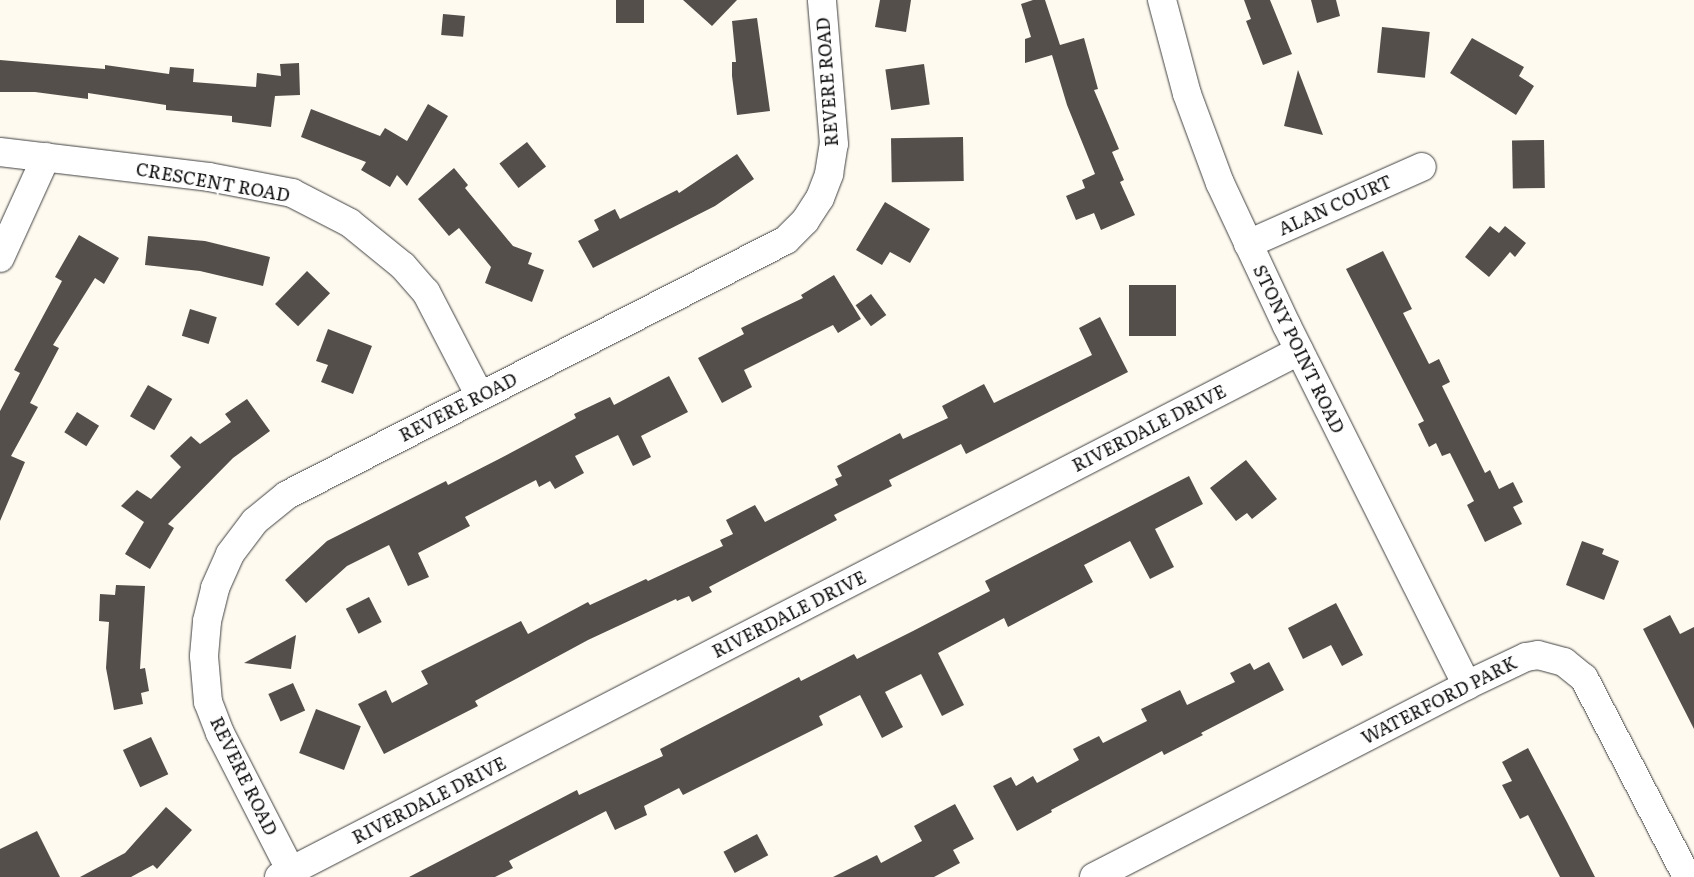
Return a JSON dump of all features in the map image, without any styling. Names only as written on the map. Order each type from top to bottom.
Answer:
[{"type":"street","name":"REVERE ROAD","points":[[288,875],[220,733],[208,702],[204,656],[207,621],[215,588],[230,554],[255,521],[288,494],[786,240],[805,221],[820,198],[829,174],[834,144],[822,0]]},
{"type":"street","name":"STONY POINT ROAD","points":[[1162,0],[1187,94],[1220,183],[1299,351],[1466,685]]},
{"type":"street","name":"CRESCENT ROAD","points":[[0,152],[209,177],[292,193],[350,224],[403,266],[426,292],[480,396]]},
{"type":"street","points":[[0,258],[46,157]]},
{"type":"street","name":"ALAN COURT","points":[[1248,244],[1422,167]]},
{"type":"street","name":"RIVERDALE DRIVE","points":[[288,875],[1299,351]]},
{"type":"street","name":"WATERFORD PARK","points":[[1094,877],[1466,685],[1526,656],[1552,657],[1574,667],[1584,678],[1687,877]]},
{"type":"building","points":[[616,0],[644,0],[644,23],[616,23]]},
{"type":"building","points":[[683,0],[737,0],[712,26]]},
{"type":"building","points":[[880,0],[911,0],[906,32],[875,27]]},
{"type":"building","points":[[1033,0],[1045,0],[1060,45],[1084,38],[1098,89],[1094,90],[1119,149],[1112,152],[1124,180],[1120,182],[1135,215],[1101,230],[1094,213],[1076,220],[1066,196],[1085,188],[1082,180],[1095,174],[1067,105],[1052,55],[1025,63],[1025,39],[1031,37],[1021,4]]},
{"type":"building","points":[[1244,0],[1270,0],[1292,54],[1263,65],[1246,21],[1251,19]]},
{"type":"building","points":[[1311,0],[1336,0],[1340,16],[1317,23]]},
{"type":"building","points":[[443,14],[465,16],[463,37],[441,35]]},
{"type":"building","points":[[757,18],[770,111],[737,115],[732,76],[732,62],[736,62],[732,21]]},
{"type":"building","points":[[1382,27],[1430,32],[1425,78],[1377,73]]},
{"type":"building","points":[[1472,38],[1524,67],[1519,76],[1534,86],[1516,115],[1450,73]]},
{"type":"building","points":[[0,60],[105,69],[105,65],[169,74],[170,67],[194,69],[193,82],[256,87],[257,73],[281,76],[280,64],[299,63],[300,95],[275,96],[271,127],[232,122],[232,116],[166,110],[166,105],[88,93],[88,99],[35,92],[0,92]]},
{"type":"building","points":[[924,64],[930,105],[891,110],[885,69]]},
{"type":"building","points":[[1298,70],[1323,135],[1284,126]]},
{"type":"building","points":[[428,104],[448,116],[407,186],[397,175],[390,187],[361,170],[366,162],[301,137],[311,109],[380,136],[385,128],[407,141]]},
{"type":"building","points":[[963,137],[964,181],[892,182],[891,138]]},
{"type":"building","points":[[1544,140],[1545,188],[1513,189],[1512,141]]},
{"type":"building","points":[[527,142],[546,166],[519,188],[499,164]]},
{"type":"building","points":[[737,154],[754,179],[715,206],[593,268],[578,241],[599,230],[594,220],[615,209],[620,219],[677,190],[679,193]]},
{"type":"building","points":[[454,168],[468,185],[465,188],[513,246],[532,253],[528,264],[544,270],[532,302],[485,283],[491,267],[459,228],[449,236],[418,199]]},
{"type":"building","points":[[885,202],[930,229],[910,263],[890,252],[882,265],[856,250]]},
{"type":"building","points":[[1490,226],[1499,233],[1505,226],[1526,243],[1515,257],[1510,252],[1489,277],[1465,257]]},
{"type":"building","points":[[79,235],[119,258],[104,284],[95,278],[53,345],[59,348],[30,403],[38,407],[11,456],[25,462],[0,521],[0,411],[20,373],[14,370],[62,281],[55,277]]},
{"type":"building","points":[[148,236],[205,241],[270,257],[263,286],[200,271],[145,265]]},
{"type":"building","points":[[1383,251],[1412,309],[1403,313],[1429,364],[1439,359],[1450,382],[1442,386],[1485,473],[1490,470],[1499,489],[1513,482],[1523,502],[1513,507],[1522,524],[1485,542],[1467,505],[1474,501],[1450,453],[1442,456],[1436,443],[1429,447],[1418,424],[1424,421],[1346,269]]},
{"type":"building","points":[[307,271],[330,293],[298,326],[275,304]]},
{"type":"building","points":[[834,275],[861,319],[838,333],[833,325],[744,370],[752,387],[722,403],[698,358],[744,334],[741,328],[803,298],[801,295]]},
{"type":"building","points":[[1129,285],[1176,285],[1176,336],[1129,336]]},
{"type":"building","points":[[871,294],[886,315],[871,326],[856,305]]},
{"type":"building","points":[[190,309],[217,317],[209,344],[182,336]]},
{"type":"building","points":[[1100,317],[1128,372],[966,454],[961,444],[889,480],[892,486],[834,515],[837,520],[709,587],[712,592],[692,602],[689,596],[677,601],[676,599],[588,640],[475,701],[478,706],[384,754],[358,704],[386,690],[392,703],[428,684],[421,671],[521,621],[528,634],[588,602],[590,605],[646,579],[648,581],[723,546],[720,540],[733,534],[726,520],[755,505],[765,522],[838,485],[835,479],[842,476],[837,466],[900,433],[903,439],[948,418],[942,406],[984,384],[994,403],[1092,355],[1079,328]]},
{"type":"building","points":[[328,329],[372,346],[353,394],[321,382],[328,365],[316,361]]},
{"type":"building","points":[[669,376],[688,412],[641,436],[651,457],[633,466],[618,435],[575,456],[584,473],[555,489],[550,481],[539,487],[536,480],[465,517],[470,526],[418,553],[429,577],[408,586],[389,545],[347,566],[306,603],[285,580],[327,541],[446,481],[448,485],[499,459],[576,418],[574,414],[610,397],[614,405]]},
{"type":"building","points":[[148,385],[172,399],[154,430],[130,416]]},
{"type":"building","points":[[247,399],[270,431],[233,458],[168,524],[174,528],[150,569],[125,554],[144,522],[121,506],[137,490],[151,499],[181,467],[170,456],[191,436],[200,444],[231,422],[225,414]]},
{"type":"building","points":[[77,412],[99,426],[86,446],[64,432]]},
{"type":"building","points":[[1246,460],[1277,499],[1252,519],[1247,513],[1236,521],[1210,488]]},
{"type":"building","points":[[1189,476],[1203,504],[1155,529],[1174,567],[1150,579],[1130,541],[1084,565],[1093,582],[1008,627],[1004,618],[938,653],[964,705],[942,716],[921,674],[885,692],[903,727],[882,738],[860,695],[819,716],[823,725],[683,795],[679,788],[644,806],[647,815],[615,830],[606,811],[509,861],[513,868],[495,877],[409,877],[577,790],[579,795],[663,756],[660,749],[799,677],[801,681],[854,654],[857,659],[913,631],[990,591],[985,581]]},
{"type":"building","points":[[1582,541],[1604,549],[1602,554],[1619,561],[1604,600],[1566,585]]},
{"type":"building","points":[[116,585],[145,586],[140,669],[145,668],[149,691],[141,693],[143,704],[114,710],[106,668],[109,622],[99,621],[100,594],[115,595]]},
{"type":"building","points":[[369,597],[382,622],[359,634],[346,609]]},
{"type":"building","points":[[1336,603],[1363,655],[1342,666],[1331,645],[1303,659],[1288,628]]},
{"type":"building","points":[[1670,615],[1680,634],[1694,627],[1694,729],[1643,629]]},
{"type":"building","points":[[296,635],[291,669],[244,663]]},
{"type":"building","points":[[1269,662],[1284,690],[1201,733],[1203,735],[1164,755],[1162,751],[1051,810],[1052,812],[1017,831],[993,786],[1011,777],[1016,786],[1033,776],[1037,783],[1079,760],[1073,749],[1099,736],[1103,743],[1147,721],[1141,709],[1180,690],[1187,705],[1235,682],[1230,673],[1250,663],[1254,670]]},
{"type":"building","points":[[293,683],[305,710],[281,721],[268,694]]},
{"type":"building","points":[[316,709],[361,726],[344,770],[299,753]]},
{"type":"building","points":[[151,737],[168,774],[140,787],[123,750]]},
{"type":"building","points":[[1528,748],[1595,877],[1560,877],[1528,815],[1520,819],[1502,785],[1512,781],[1502,762]]},
{"type":"building","points":[[955,804],[974,839],[953,850],[960,863],[934,877],[833,877],[877,855],[881,863],[922,841],[914,826]]},
{"type":"building","points":[[166,807],[192,830],[157,869],[153,865],[131,877],[80,877],[125,853]]},
{"type":"building","points":[[37,831],[60,877],[0,877],[0,849]]},
{"type":"building","points":[[757,834],[768,855],[735,873],[723,852]]}]
